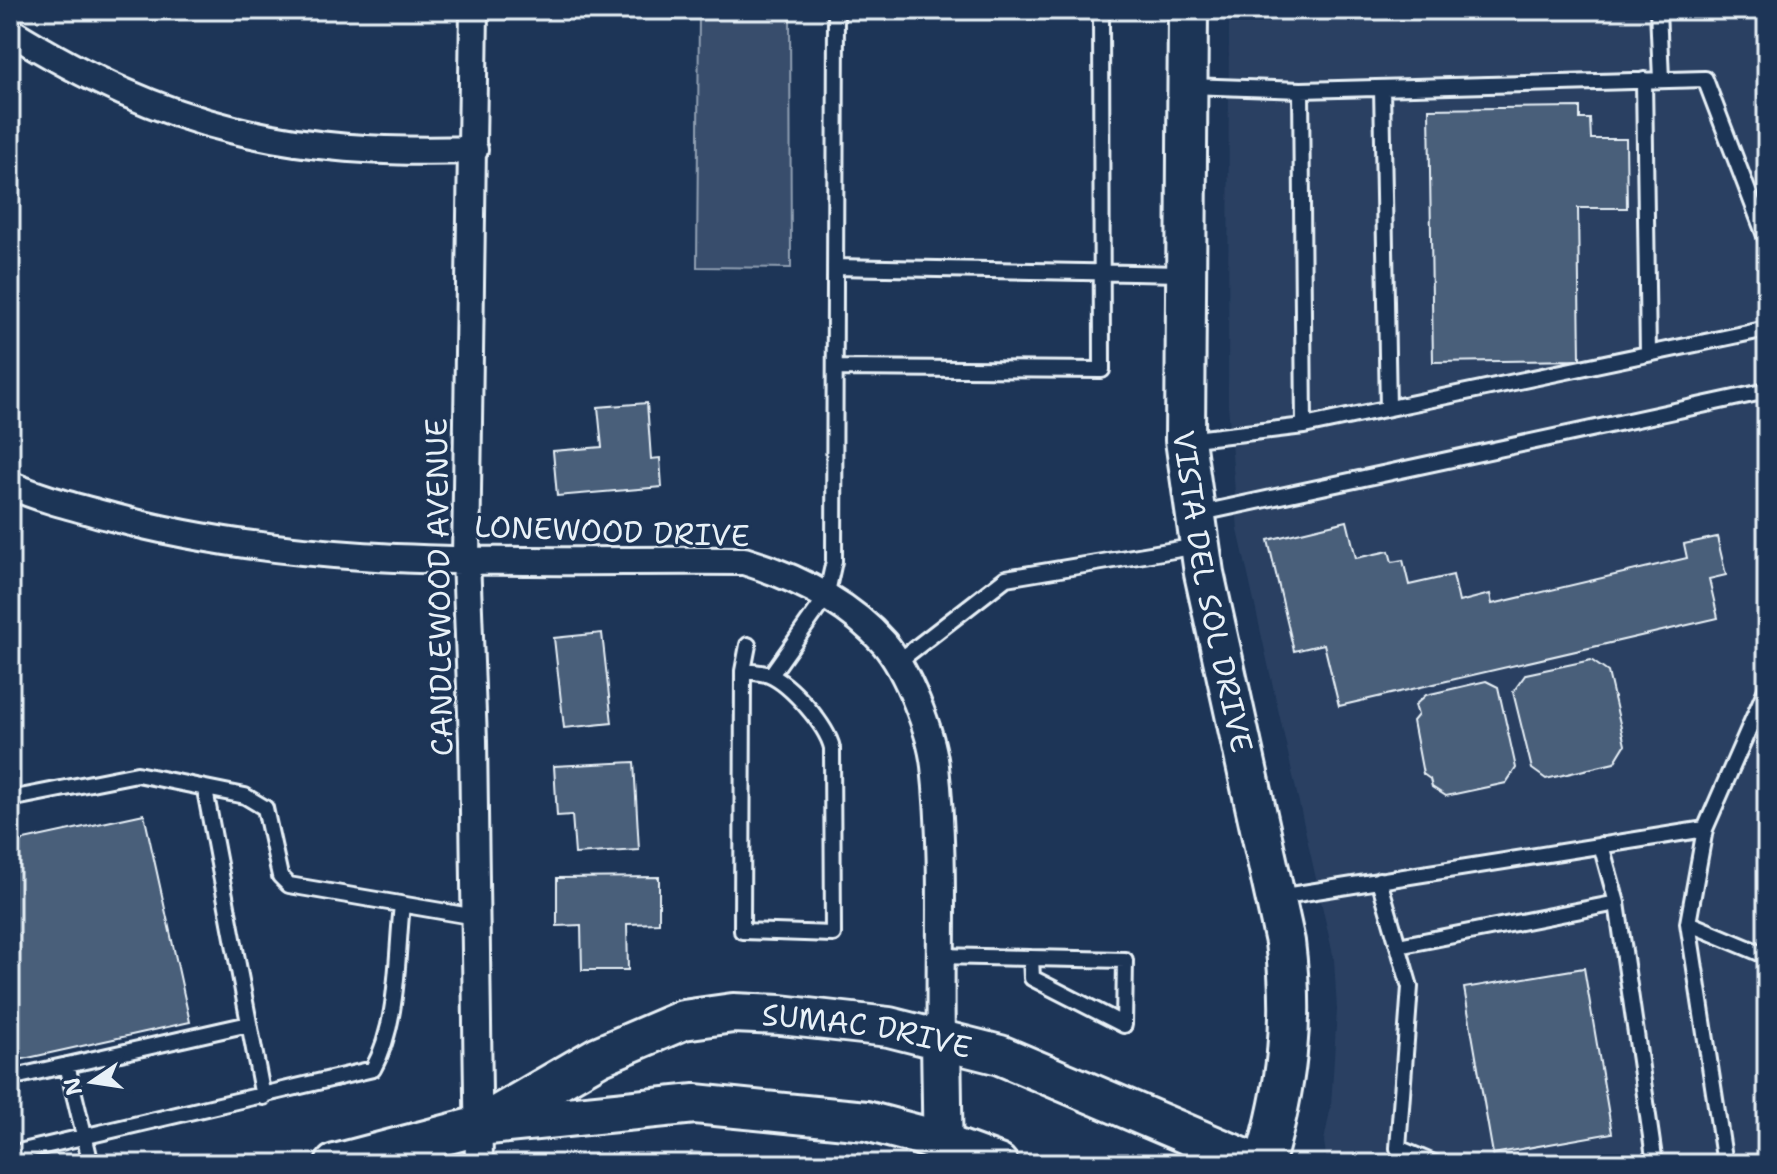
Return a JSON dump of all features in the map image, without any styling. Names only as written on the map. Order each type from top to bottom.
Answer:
[{"type":"street","name":"CANDLEWOOD AVENUE","points":[[474,10],[466,559],[479,1164]]},
{"type":"street","name":"VISTA DEL SOL DRIVE","points":[[1188,10],[1185,440],[1196,530],[1290,980],[1291,1029],[1285,1086],[1264,1164]]},
{"type":"street","points":[[10,31],[70,69],[146,105],[235,133],[313,146],[392,153],[474,150]]},
{"type":"street","name":"LONEWOOD DRIVE","points":[[10,485],[35,496],[138,524],[233,544],[326,556],[744,561],[793,576],[826,597],[885,644],[916,700],[935,764],[941,1041]]},
{"type":"street","name":"SUMAC DRIVE","points":[[479,1126],[599,1056],[683,1020],[733,1013],[781,1015],[889,1027],[1000,1055],[1257,1164]]},
{"type":"street","points":[[941,1041],[943,1154]]},
{"type":"street","name":"SUMAC DRIVE","points":[[335,1164],[479,1126],[695,1104],[866,1121],[943,1154],[998,1164]]},
{"type":"lane","points":[[771,675],[826,597],[834,561],[836,10]]},
{"type":"lane","points":[[835,368],[1102,370],[1101,10]]},
{"type":"lane","points":[[1658,10],[1661,79]]},
{"type":"lane","points":[[1188,86],[1301,90],[1705,79],[1767,241]]},
{"type":"lane","points":[[1644,80],[1648,354]]},
{"type":"lane","points":[[1382,88],[1388,408]]},
{"type":"lane","points":[[1301,90],[1304,426]]},
{"type":"lane","points":[[835,267],[1187,274]]},
{"type":"lane","points":[[1185,440],[1304,426],[1767,329]]},
{"type":"lane","points":[[895,664],[1006,578],[1767,391]]},
{"type":"lane","points":[[743,671],[771,675],[817,718],[828,733],[832,748],[833,934],[742,931],[743,671],[748,645]]},
{"type":"lane","points":[[1725,1164],[1688,923],[1705,829],[1767,687]]},
{"type":"lane","points":[[10,799],[137,774],[165,777],[205,790],[245,796],[261,803],[268,818],[280,876],[289,885],[476,917]]},
{"type":"lane","points":[[205,790],[263,1097]]},
{"type":"lane","points":[[1275,897],[1705,829]]},
{"type":"lane","points":[[1601,845],[1617,903],[1655,1164]]},
{"type":"lane","points":[[1379,880],[1410,987],[1398,1148],[1436,1164]]},
{"type":"lane","points":[[1398,946],[1617,903]]},
{"type":"lane","points":[[10,1154],[373,1069],[383,1050],[390,1014],[402,905]]},
{"type":"lane","points":[[1688,923],[1767,956]]},
{"type":"lane","points":[[939,956],[1125,960],[1124,1025],[1032,978],[1031,958]]},
{"type":"lane","points":[[10,1078],[249,1024]]},
{"type":"lane","points":[[67,1065],[91,1164]]},
{"type":"shaded area","points":[[699,10],[790,10],[791,268],[697,267]]},
{"type":"shaded area","points":[[1229,10],[1767,10],[1767,1164],[1327,1164],[1324,1141],[1331,1106],[1337,1010],[1334,959],[1238,530],[1228,404]]},
{"type":"shaded area","points":[[691,1152],[754,1157],[754,1164],[691,1164]]},
{"type":"building","points":[[1580,107],[1580,119],[1590,119],[1591,139],[1626,139],[1627,208],[1578,208],[1580,360],[1433,362],[1429,109]]},
{"type":"building","points":[[647,403],[651,459],[660,458],[662,487],[557,496],[553,451],[602,447],[598,407]]},
{"type":"building","points":[[1347,521],[1356,558],[1389,551],[1392,562],[1403,560],[1409,585],[1453,575],[1459,602],[1490,594],[1492,604],[1687,558],[1684,544],[1717,537],[1726,575],[1709,579],[1718,618],[1339,706],[1324,644],[1294,651],[1268,540]]},
{"type":"building","points":[[602,633],[612,723],[564,728],[554,638]]},
{"type":"building","points":[[1591,660],[1608,672],[1625,745],[1614,763],[1546,779],[1532,769],[1513,692],[1526,674]]},
{"type":"building","points":[[1486,681],[1498,687],[1516,768],[1506,783],[1446,796],[1432,787],[1430,779],[1423,774],[1413,721],[1418,715],[1415,705],[1426,695]]},
{"type":"building","points":[[634,762],[639,850],[575,854],[572,815],[557,816],[554,766]]},
{"type":"building","points":[[144,814],[190,1022],[10,1062],[10,843]]},
{"type":"building","points":[[659,877],[659,923],[627,924],[628,970],[582,970],[581,925],[557,926],[557,878]]},
{"type":"building","points":[[1584,968],[1612,1133],[1493,1154],[1464,988]]}]
